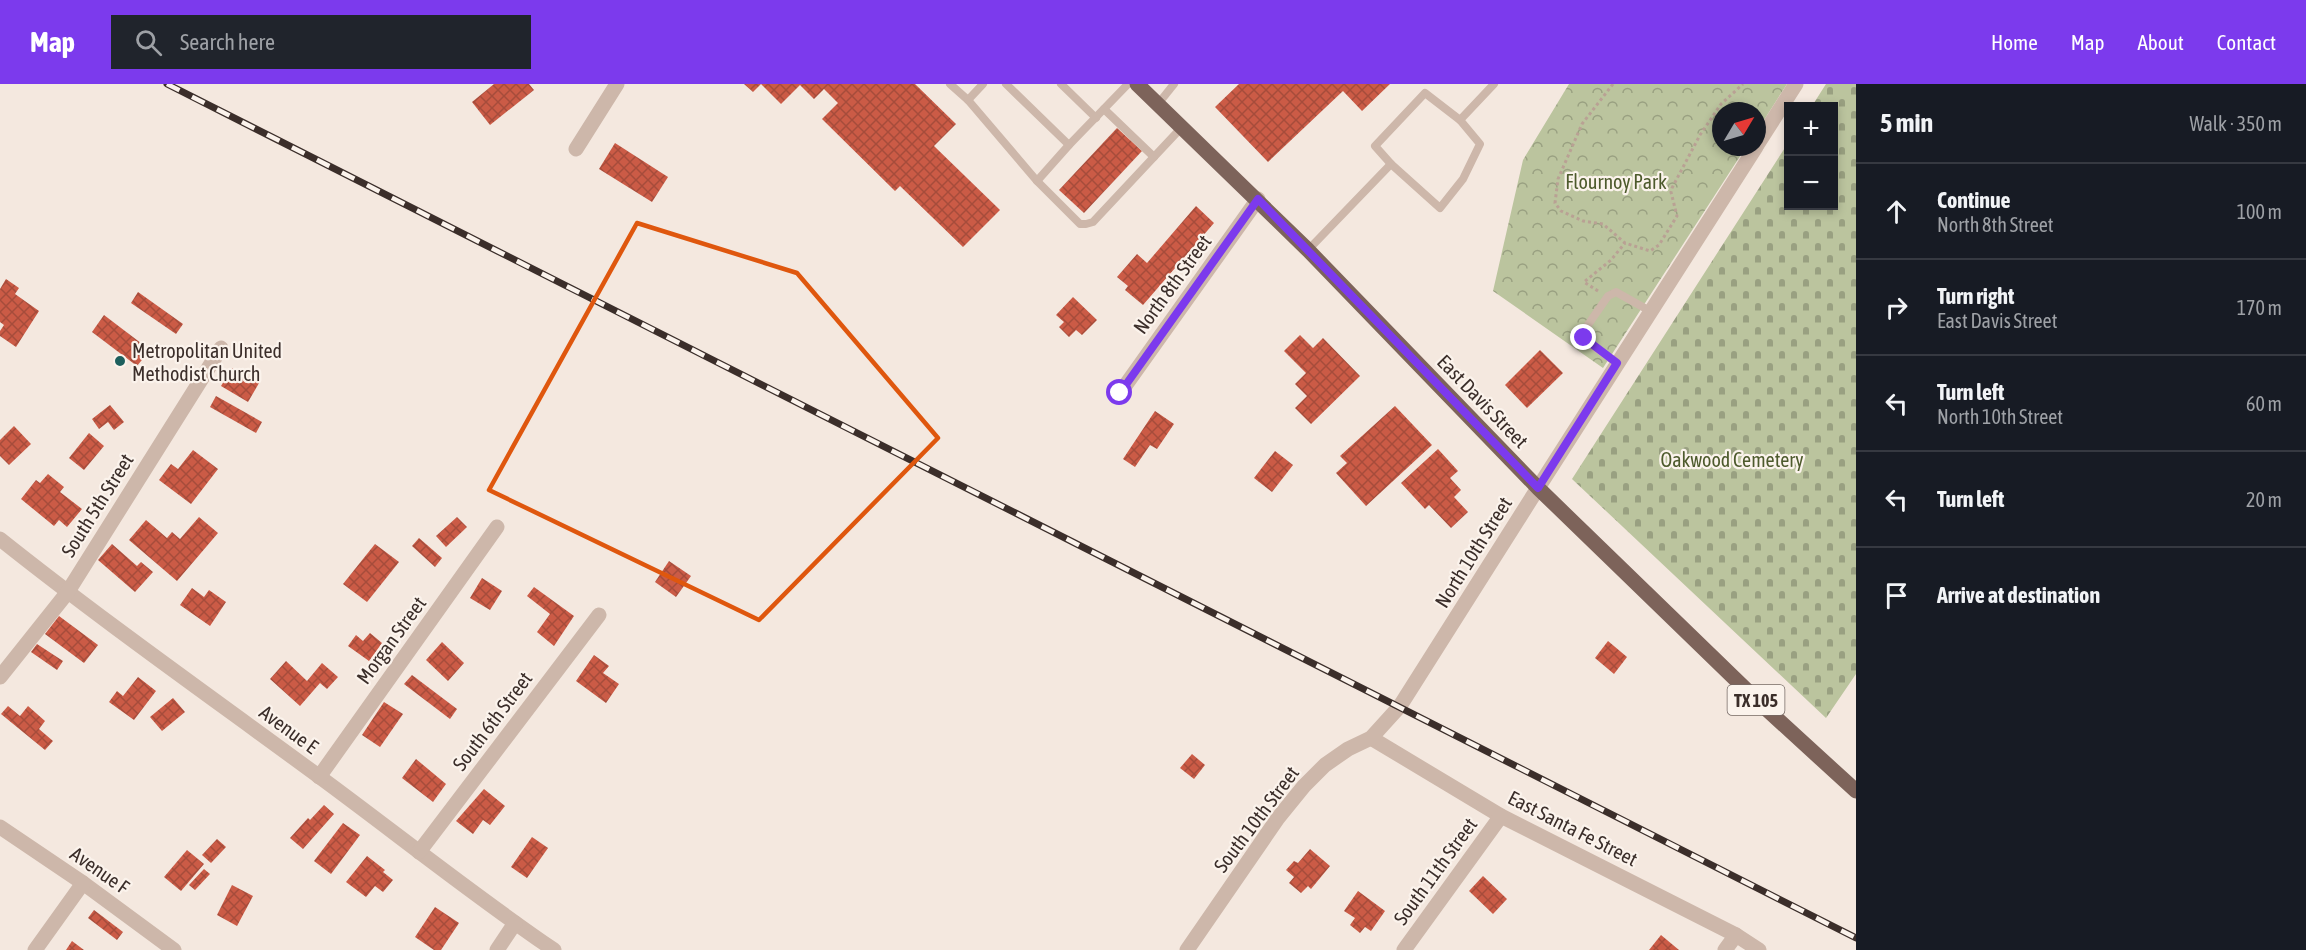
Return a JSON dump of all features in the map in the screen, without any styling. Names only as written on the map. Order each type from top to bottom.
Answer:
[{"type":"main road","name":"East Davis Street","points":[[1137,84],[1258,199],[1538,488],[1690,637],[1856,791]]},
{"type":"street","points":[[576,149],[617,84]]},
{"type":"street","name":"North 10th Street","points":[[1766,130],[1796,84]]},
{"type":"street","name":"North 10th Street","points":[[1401,706],[1750,156]]},
{"type":"street","name":"North 8th Street","points":[[1120,393],[1258,199]]},
{"type":"street","name":"South 5th Street","points":[[0,677],[67,592],[221,348]]},
{"type":"street","name":"Morgan Street","points":[[319,777],[497,527]]},
{"type":"street","name":"Avenue E","points":[[0,539],[67,592],[554,950]]},
{"type":"street","name":"South 6th Street","points":[[419,852],[599,615]]},
{"type":"street","name":"South 10th Street","points":[[1187,950],[1278,818],[1304,786],[1333,759],[1371,738],[1401,706]]},
{"type":"street","name":"East Santa Fe Street","points":[[1371,738],[1501,816],[1736,935],[1759,950]]},
{"type":"street","name":"South 11th Street","points":[[1404,950],[1501,816]]},
{"type":"street","name":"Avenue F","points":[[0,827],[83,883],[174,950]]},
{"type":"street","points":[[35,950],[83,883]]},
{"type":"street","points":[[497,950],[515,923]]},
{"type":"street","points":[[1725,950],[1736,935]]},
{"type":"lane","points":[[950,84],[968,100],[1037,181],[1080,224],[1093,222],[1182,127]]},
{"type":"lane","points":[[968,100],[983,84]]},
{"type":"lane","points":[[1006,84],[1069,145]]},
{"type":"lane","points":[[1062,84],[1096,118]]},
{"type":"lane","points":[[1037,181],[1128,84]]},
{"type":"lane","points":[[1158,104],[1174,84]]},
{"type":"lane","points":[[1460,120],[1494,84]]},
{"type":"lane","points":[[1425,93],[1460,120],[1480,144],[1463,179],[1440,208],[1391,164],[1375,147],[1425,93]]},
{"type":"lane","points":[[1104,109],[1154,157]]},
{"type":"lane","points":[[1308,250],[1391,164]]},
{"type":"lane","points":[[1617,363],[1584,338],[1583,332],[1608,296],[1616,292],[1650,311]]},
{"type":"path","points":[[1613,84],[1582,124],[1558,179],[1555,203],[1561,211],[1583,220],[1603,224],[1625,243],[1650,251],[1659,245],[1677,216],[1671,192],[1694,146],[1721,104],[1743,84]]},
{"type":"path","points":[[1608,296],[1584,282],[1611,260],[1625,243]]},
{"type":"highlighted area","points":[[637,223],[797,273],[938,438],[759,620],[489,490]]},
{"type":"green space","name":"Flournoy Park","points":[[1569,84],[1787,84],[1766,117],[1766,102],[1712,102],[1712,156],[1740,156],[1603,368],[1493,291],[1523,160]]},
{"type":"green space","name":"Oakwood Cemetery","points":[[1826,84],[1856,84],[1856,674],[1826,718],[1572,479],[1784,149],[1784,210],[1838,210],[1838,102],[1815,102]]},
{"type":"building","points":[[494,84],[529,84],[534,90],[490,125],[472,102]]},
{"type":"building","points":[[744,84],[761,84],[753,92]]},
{"type":"building","points":[[761,84],[915,84],[956,124],[934,146],[1000,210],[963,247],[900,186],[895,191],[822,119],[838,103],[824,89],[814,99],[800,85],[781,104]]},
{"type":"building","points":[[1239,84],[1390,84],[1362,111],[1343,91],[1268,162],[1215,107]]},
{"type":"building","points":[[1117,128],[1142,151],[1084,213],[1059,190]]},
{"type":"building","points":[[615,143],[668,177],[652,202],[599,169]]},
{"type":"building","points":[[1196,206],[1214,223],[1143,305],[1125,290],[1128,286],[1117,277],[1137,254],[1147,263]]},
{"type":"building","points":[[6,279],[19,288],[15,294],[39,311],[16,347],[0,336],[4,325],[0,322],[0,289]]},
{"type":"building","points":[[138,292],[183,324],[176,334],[131,303]]},
{"type":"building","points":[[1073,297],[1097,320],[1082,335],[1076,330],[1069,337],[1059,327],[1064,322],[1056,315]]},
{"type":"building","points":[[104,315],[150,350],[137,366],[92,332]]},
{"type":"building","points":[[1300,335],[1313,348],[1323,338],[1360,376],[1311,424],[1295,408],[1307,396],[1295,384],[1306,373],[1284,351]]},
{"type":"building","points":[[1540,350],[1563,373],[1527,408],[1505,385]]},
{"type":"building","points":[[232,368],[259,383],[248,402],[221,386]]},
{"type":"building","points":[[216,396],[262,422],[256,433],[210,407]]},
{"type":"building","points":[[110,405],[124,422],[114,430],[108,422],[99,429],[92,419]]},
{"type":"building","points":[[1395,406],[1432,445],[1366,506],[1336,473],[1347,463],[1340,456]]},
{"type":"building","points":[[1155,411],[1174,424],[1157,449],[1150,445],[1135,467],[1123,459]]},
{"type":"building","points":[[14,426],[31,444],[9,465],[0,456],[0,440]]},
{"type":"building","points":[[89,433],[104,446],[84,470],[69,458]]},
{"type":"building","points":[[1438,449],[1458,471],[1450,478],[1461,490],[1454,497],[1468,512],[1451,528],[1429,505],[1425,509],[1401,483]]},
{"type":"building","points":[[193,450],[218,469],[191,504],[159,480],[171,464],[178,469]]},
{"type":"building","points":[[1275,451],[1293,465],[1272,492],[1254,478]]},
{"type":"building","points":[[48,474],[64,487],[60,492],[82,509],[67,527],[59,520],[54,526],[21,499],[36,480],[40,483]]},
{"type":"building","points":[[199,517],[218,533],[177,581],[129,540],[146,520],[167,538],[172,532],[180,539]]},
{"type":"building","points":[[457,517],[467,527],[446,547],[436,536]]},
{"type":"building","points":[[419,538],[442,558],[435,567],[412,546]]},
{"type":"building","points":[[112,544],[137,566],[141,562],[153,572],[135,592],[98,560]]},
{"type":"building","points":[[375,544],[399,562],[367,602],[343,584]]},
{"type":"building","points":[[669,561],[691,576],[676,597],[655,582]]},
{"type":"building","points":[[482,578],[502,591],[490,610],[470,598]]},
{"type":"building","points":[[534,587],[574,616],[554,646],[537,632],[550,614],[527,596]]},
{"type":"building","points":[[192,588],[204,597],[209,590],[226,602],[210,626],[180,605]]},
{"type":"building","points":[[59,616],[98,645],[84,663],[45,634]]},
{"type":"building","points":[[370,633],[382,643],[369,661],[348,646],[356,635],[363,641]]},
{"type":"building","points":[[1608,641],[1627,657],[1614,674],[1595,658]]},
{"type":"building","points":[[442,642],[464,663],[448,681],[426,660]]},
{"type":"building","points":[[37,644],[63,661],[57,670],[31,652]]},
{"type":"building","points":[[594,655],[609,666],[603,673],[619,684],[606,703],[576,681]]},
{"type":"building","points":[[286,661],[307,681],[322,663],[338,677],[327,689],[320,683],[300,706],[270,679]]},
{"type":"building","points":[[412,675],[457,709],[450,719],[404,684]]},
{"type":"building","points":[[138,677],[156,691],[134,720],[109,702],[117,691],[123,696]]},
{"type":"building","points":[[173,698],[185,712],[162,731],[150,717]]},
{"type":"building","points":[[384,702],[403,714],[380,747],[362,735]]},
{"type":"building","points":[[8,706],[20,716],[28,706],[45,721],[39,729],[53,741],[45,750],[1,714]]},
{"type":"building","points":[[1192,754],[1205,765],[1194,779],[1180,768]]},
{"type":"building","points":[[416,759],[446,784],[433,802],[402,778]]},
{"type":"building","points":[[484,789],[505,806],[490,825],[483,820],[473,834],[456,821]]},
{"type":"building","points":[[324,805],[334,814],[303,849],[290,838],[308,818],[310,820]]},
{"type":"building","points":[[343,823],[360,835],[331,874],[314,861]]},
{"type":"building","points":[[532,837],[548,848],[527,878],[511,867]]},
{"type":"building","points":[[217,839],[226,847],[211,863],[202,855]]},
{"type":"building","points":[[1310,849],[1330,866],[1311,889],[1308,886],[1301,893],[1289,883],[1294,877],[1286,870],[1294,861],[1298,863]]},
{"type":"building","points":[[187,850],[204,864],[181,891],[164,877]]},
{"type":"building","points":[[367,856],[385,870],[383,872],[393,880],[383,892],[375,886],[366,897],[346,882]]},
{"type":"building","points":[[204,869],[210,874],[195,890],[189,885]]},
{"type":"building","points":[[1483,876],[1507,899],[1493,914],[1469,891]]},
{"type":"building","points":[[232,885],[253,896],[237,926],[217,915]]},
{"type":"building","points":[[1358,891],[1385,911],[1371,931],[1365,927],[1360,933],[1350,925],[1355,918],[1344,911]]},
{"type":"building","points":[[435,907],[459,923],[441,950],[434,950],[415,937]]},
{"type":"building","points":[[94,910],[123,932],[117,940],[88,918]]},
{"type":"building","points":[[1661,935],[1679,950],[1649,950]]},
{"type":"building","points":[[72,941],[84,950],[66,950]]},
{"type":"railway","points":[[167,84],[1856,938]]},
{"type":"place","name":"Metropolitan United Methodist Church","points":[[120,361]]},
{"type":"route","points":[[1120,393],[1258,199],[1538,488],[1617,363],[1584,338]]}]
